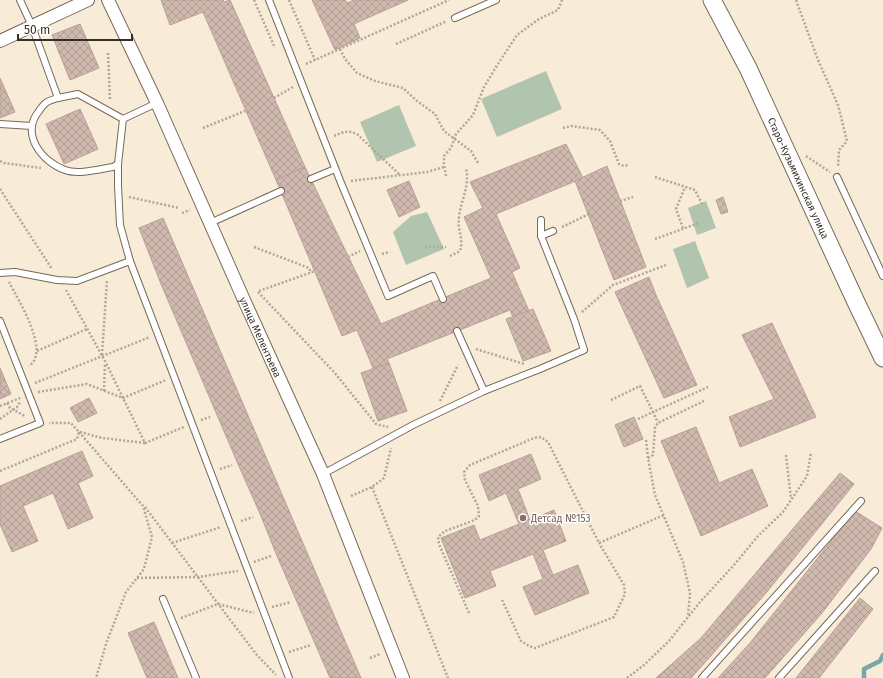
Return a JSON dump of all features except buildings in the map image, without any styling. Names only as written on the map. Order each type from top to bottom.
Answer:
[{"type":"main road","name":"Старо-Кузьмихинская улица","points":[[712,0],[748,68],[883,358]]},
{"type":"street","points":[[0,41],[88,0]]},
{"type":"street","name":"улица Мелентьева","points":[[108,0],[157,103],[201,205],[323,474],[403,678]]},
{"type":"lane","points":[[20,0],[32,26],[58,98]]},
{"type":"lane","points":[[269,0],[297,68],[324,141],[388,296],[433,276],[443,299]]},
{"type":"lane","points":[[455,18],[496,0]]},
{"type":"lane","points":[[118,164],[113,167],[77,172],[66,171],[48,161],[37,149],[31,135],[32,126],[34,118],[46,103],[58,98],[78,94],[123,119]]},
{"type":"lane","points":[[123,119],[157,103]]},
{"type":"lane","points":[[123,119],[118,164],[118,186],[120,225],[130,261],[289,678]]},
{"type":"lane","points":[[0,124],[32,126]]},
{"type":"lane","points":[[311,179],[336,169]]},
{"type":"lane","points":[[837,177],[883,276]]},
{"type":"lane","points":[[210,223],[281,191]]},
{"type":"lane","points":[[323,474],[404,430],[484,390],[540,370],[584,350],[574,319],[541,236],[541,220]]},
{"type":"lane","points":[[541,236],[553,231]]},
{"type":"lane","points":[[2,273],[15,272],[60,280],[77,281],[130,261]]},
{"type":"lane","points":[[0,320],[40,423],[0,439]]},
{"type":"lane","points":[[457,331],[484,390]]},
{"type":"lane","points":[[702,678],[861,501]]},
{"type":"lane","points":[[779,678],[874,571]]},
{"type":"lane","points":[[163,599],[196,678]]},
{"type":"path","points":[[254,0],[276,51]]},
{"type":"path","points":[[289,0],[315,60]]},
{"type":"path","points":[[297,68],[449,0]]},
{"type":"path","points":[[446,176],[444,156],[451,148],[456,134],[473,115],[484,87],[517,35],[540,19],[558,10],[562,0]]},
{"type":"path","points":[[796,0],[818,60],[838,105],[846,141],[839,150],[837,177]]},
{"type":"path","points":[[396,44],[455,18]]},
{"type":"path","points":[[340,49],[345,59],[357,73],[376,81],[403,88],[417,101],[435,114],[444,131],[471,151],[478,163]]},
{"type":"path","points":[[108,53],[111,112]]},
{"type":"path","points":[[274,98],[302,83]]},
{"type":"path","points":[[203,128],[245,111]]},
{"type":"path","points":[[563,128],[572,126],[600,130],[610,141],[619,164],[624,166],[628,165]]},
{"type":"path","points":[[324,141],[343,132],[351,131],[358,135],[400,175]]},
{"type":"path","points":[[783,143],[814,161],[837,177]]},
{"type":"path","points":[[0,161],[4,163],[66,171]]},
{"type":"path","points":[[341,183],[427,172],[444,167]]},
{"type":"path","points":[[450,256],[460,251],[462,244],[459,216],[468,177],[466,168]]},
{"type":"path","points":[[655,177],[695,190],[702,204]]},
{"type":"path","points":[[118,186],[126,189],[127,196],[134,199],[179,208]]},
{"type":"path","points":[[683,228],[676,209],[685,187]]},
{"type":"path","points":[[0,189],[60,280],[106,363],[145,443]]},
{"type":"path","points":[[620,201],[633,197]]},
{"type":"path","points":[[182,213],[191,209]]},
{"type":"path","points":[[553,231],[589,214]]},
{"type":"path","points":[[655,239],[699,223]]},
{"type":"path","points":[[254,247],[309,268],[311,273]]},
{"type":"path","points":[[425,247],[446,247]]},
{"type":"path","points":[[574,319],[613,285],[666,265]]},
{"type":"path","points":[[102,356],[108,270]]},
{"type":"path","points":[[315,271],[259,291],[334,372],[376,424],[404,430]]},
{"type":"path","points":[[2,273],[35,334],[37,355],[31,365],[20,371]]},
{"type":"path","points":[[37,351],[87,329]]},
{"type":"path","points":[[26,386],[158,334]]},
{"type":"path","points":[[464,345],[540,370]]},
{"type":"path","points":[[104,391],[106,363]]},
{"type":"path","points":[[435,415],[444,392],[458,365]]},
{"type":"path","points":[[0,406],[28,394],[87,384],[123,398],[174,377]]},
{"type":"path","points":[[611,400],[640,386],[658,423]]},
{"type":"path","points":[[638,419],[708,387]]},
{"type":"path","points":[[0,419],[20,403],[21,397]]},
{"type":"path","points":[[648,458],[653,455],[655,427],[658,423],[704,401]]},
{"type":"path","points":[[7,403],[13,410],[40,423],[71,423],[143,506],[256,654],[279,678]]},
{"type":"path","points":[[79,432],[102,438],[145,443],[192,424]]},
{"type":"path","points":[[0,471],[78,439],[79,432]]},
{"type":"path","points":[[351,496],[372,487],[384,478],[393,436]]},
{"type":"path","points":[[469,613],[439,544],[438,537],[445,531],[474,520],[479,516],[478,506],[465,480],[464,472],[470,465],[534,438],[541,437],[548,442],[599,543],[624,585],[625,594],[614,617],[535,648],[521,641],[502,600]]},
{"type":"path","points":[[646,440],[655,495],[684,562],[690,593],[688,617]]},
{"type":"path","points":[[627,678],[644,665],[669,641],[700,602],[758,536],[783,512],[807,476],[812,452]]},
{"type":"path","points":[[786,455],[791,499]]},
{"type":"path","points":[[372,487],[448,678]]},
{"type":"path","points":[[96,678],[106,644],[126,592],[144,569],[152,537],[143,506]]},
{"type":"path","points":[[599,543],[664,515]]},
{"type":"path","points":[[172,544],[230,524]]},
{"type":"path","points":[[137,578],[198,577],[238,572],[245,565],[271,556]]},
{"type":"path","points":[[173,622],[218,604],[254,613],[291,602]]},
{"type":"path","points":[[280,655],[311,645]]},
{"type":"path","points":[[370,658],[380,654]]},
{"type":"green space","points":[[546,71],[562,109],[497,137],[481,99]]},
{"type":"green space","points":[[399,105],[416,146],[377,162],[360,122]]},
{"type":"green space","points":[[706,201],[716,228],[697,235],[688,208]]},
{"type":"green space","points":[[427,212],[444,249],[406,265],[393,232],[411,216]]},
{"type":"green space","points":[[695,241],[709,278],[687,288],[673,249]]},
{"type":"waterway","points":[[864,678],[864,669],[880,661],[883,655]]},
{"type":"place","name":"Детсад №153","points":[[523,518]]}]
